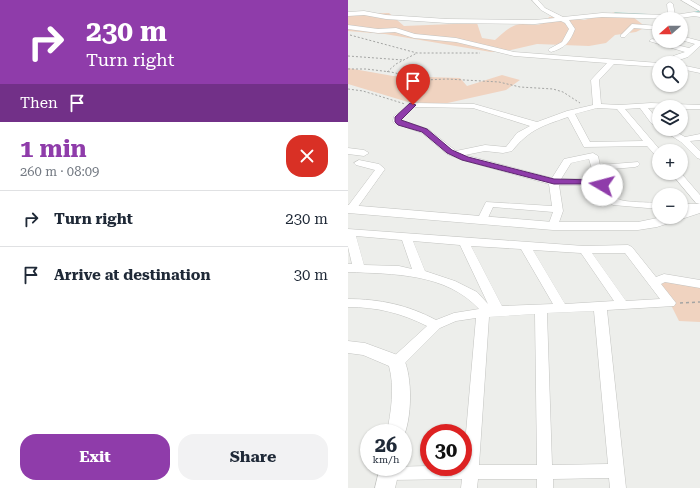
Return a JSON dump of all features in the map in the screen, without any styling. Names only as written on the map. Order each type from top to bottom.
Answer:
[{"type":"street","points":[[536,0],[543,9],[566,22],[572,29],[565,44],[562,47],[551,50]]},
{"type":"street","points":[[685,0],[700,9]]},
{"type":"street","points":[[670,4],[671,12]]},
{"type":"street","points":[[348,14],[367,19],[536,22],[559,18],[609,15],[652,17]]},
{"type":"street","points":[[688,15],[700,15]]},
{"type":"street","points":[[367,19],[381,31]]},
{"type":"street","points":[[622,36],[632,26],[652,27]]},
{"type":"street","points":[[348,27],[381,31],[396,30],[414,36],[456,40],[514,54],[652,65]]},
{"type":"street","points":[[688,40],[700,43]]},
{"type":"street","points":[[681,56],[691,51],[700,43]]},
{"type":"street","points":[[679,48],[691,51]]},
{"type":"street","points":[[597,106],[596,80],[612,62]]},
{"type":"street","points":[[688,68],[700,71]]},
{"type":"street","points":[[538,125],[474,106],[413,105],[397,118],[397,121],[400,123],[425,131],[439,143],[465,158],[554,182],[596,182],[602,185]]},
{"type":"street","points":[[456,154],[485,148],[503,150],[509,149],[520,135],[538,125],[570,113],[597,106],[619,107],[642,105],[700,107]]},
{"type":"street","points":[[642,105],[652,118]]},
{"type":"street","points":[[619,107],[652,145]]},
{"type":"street","points":[[570,113],[587,144],[650,143]]},
{"type":"street","points":[[677,136],[684,140],[700,156]]},
{"type":"street","points":[[684,140],[700,137]]},
{"type":"street","points":[[348,151],[364,153]]},
{"type":"street","points":[[553,226],[558,208],[554,182],[561,173],[567,161],[593,156],[606,195],[611,201],[617,203],[652,206]]},
{"type":"street","points":[[350,209],[380,169],[376,166],[359,163]]},
{"type":"street","points":[[598,168],[635,164]]},
{"type":"street","points":[[682,180],[700,201]]},
{"type":"street","points":[[482,220],[490,204],[558,208]]},
{"type":"street","points":[[688,207],[700,208]]},
{"type":"street","points":[[688,213],[700,208]]},
{"type":"street","points":[[350,209],[553,226],[638,226],[652,224]]},
{"type":"street","points":[[489,311],[473,295],[452,284],[420,274],[399,270],[354,268],[349,232],[584,250],[628,249],[670,303]]},
{"type":"street","points":[[406,237],[420,274]]},
{"type":"street","points":[[464,242],[489,311],[472,455]]},
{"type":"street","points":[[525,246],[561,308]]},
{"type":"street","points":[[584,250],[623,305]]},
{"type":"street","points":[[654,282],[664,278],[700,284]]},
{"type":"street","points":[[348,303],[384,304],[411,312],[436,325]]},
{"type":"street","points":[[397,362],[436,325],[454,317],[489,311],[670,303]]},
{"type":"street","points":[[600,306],[618,488]]},
{"type":"street","points":[[541,309],[545,488]]},
{"type":"street","points":[[348,347],[365,349],[397,362]]},
{"type":"street","points":[[397,362],[401,376],[400,405],[397,424]]},
{"type":"street","points":[[472,472],[617,471]]},
{"type":"street","points":[[469,488],[470,476]]},
{"type":"path","points":[[348,32],[353,36],[417,52],[483,53]]},
{"type":"path","points":[[387,72],[396,64],[417,52]]},
{"type":"path","points":[[348,56],[356,58],[404,60]]},
{"type":"path","points":[[348,69],[366,69],[425,80],[499,82],[520,88],[553,89],[563,92],[582,104],[597,106]]},
{"type":"path","points":[[348,89],[368,91],[392,102],[413,105]]},
{"type":"path","points":[[670,303],[700,302]]},
{"type":"shaded area","points":[[616,12],[629,14],[646,27],[636,32],[615,35],[606,43],[589,46],[537,44],[511,50],[491,52],[385,34],[348,31],[348,14],[389,13],[404,26],[477,23],[482,38],[495,40],[513,26],[520,24],[542,24],[549,17],[557,16],[584,20]]},
{"type":"shaded area","points":[[348,68],[393,76],[460,78],[467,86],[502,75],[520,80],[506,90],[443,104],[408,102],[348,84]]},
{"type":"shaded area","points":[[664,278],[700,283],[700,322],[679,321],[670,303],[654,282]]},
{"type":"waterway","points":[[693,13],[700,11]]},
{"type":"waterway","points":[[615,13],[652,15]]},
{"type":"route","points":[[413,105],[397,118],[397,121],[425,131],[450,152],[465,158],[554,182],[596,182],[602,185]]}]
